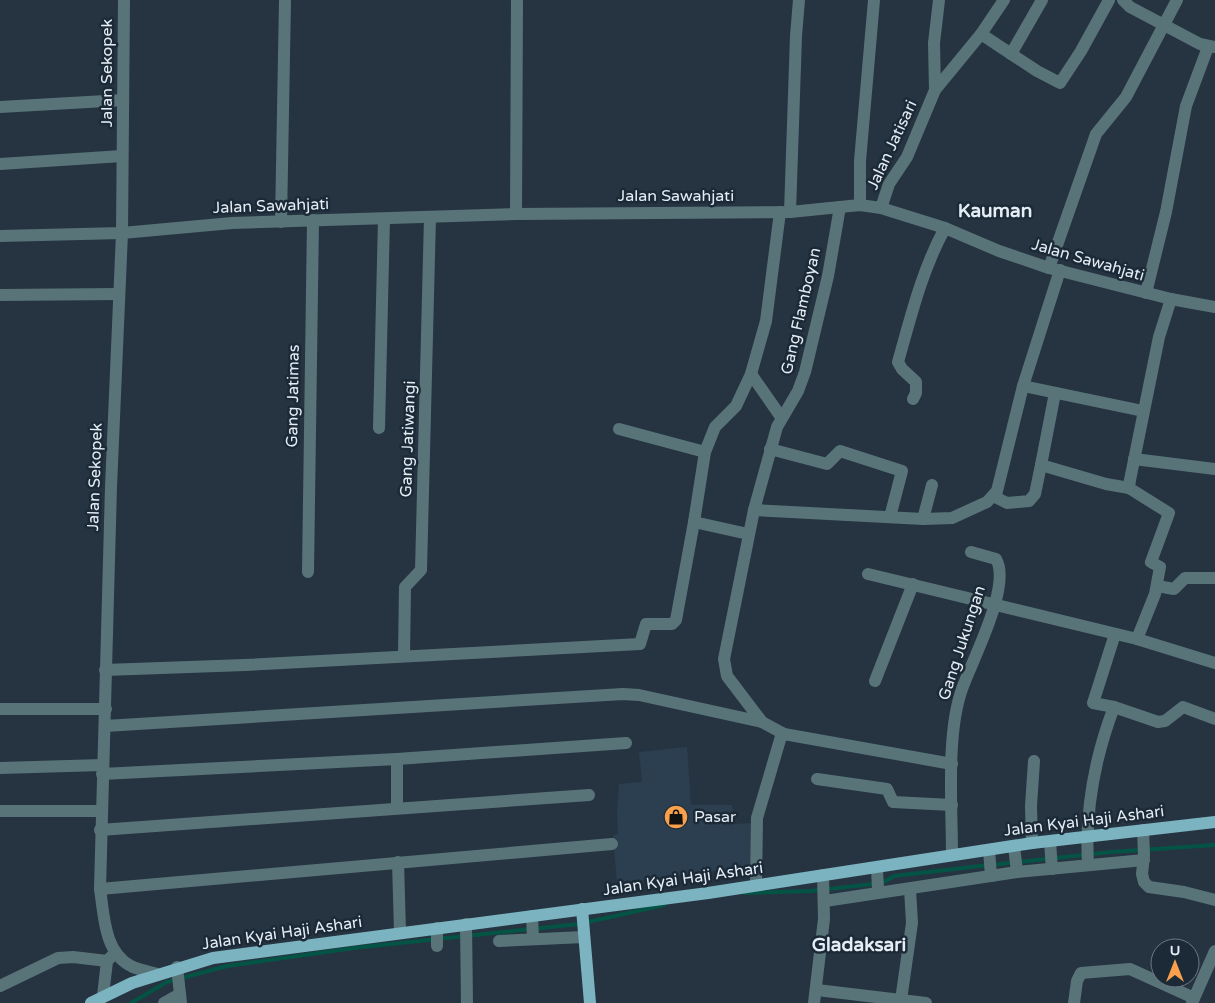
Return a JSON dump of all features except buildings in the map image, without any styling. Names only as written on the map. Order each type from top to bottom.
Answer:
[{"type":"main road","name":"Jalan Kyai Haji Ashari","points":[[92,1003],[103,996],[157,974],[178,973],[240,954],[400,932],[437,936],[466,927],[532,928],[583,914],[756,885],[824,879],[877,871],[952,855],[990,854],[1014,850],[1032,843],[1050,846],[1087,842],[1215,822]]},
{"type":"main road","points":[[583,914],[590,1003]]},
{"type":"street","name":"Jalan Sekopek","points":[[111,957],[100,889],[100,830],[106,709],[105,670],[122,233],[122,156],[118,101],[124,0]]},
{"type":"street","points":[[281,222],[285,0]]},
{"type":"street","points":[[516,214],[517,0]]},
{"type":"street","points":[[105,670],[245,666],[640,644],[646,624],[672,624],[676,620],[705,452],[715,427],[736,406],[751,374],[766,320],[785,212],[799,0]]},
{"type":"street","points":[[860,205],[860,161],[874,0]]},
{"type":"street","points":[[935,90],[934,43],[939,0]]},
{"type":"street","name":"Jalan Jatisari","points":[[881,208],[889,184],[907,158],[935,90],[981,34],[1004,0]]},
{"type":"street","points":[[1011,54],[1042,0]]},
{"type":"street","points":[[981,34],[1054,82],[1062,82],[1110,0]]},
{"type":"street","points":[[1123,0],[1130,7],[1211,47],[1186,106],[1166,212],[1146,293]]},
{"type":"street","points":[[754,510],[923,519],[952,518],[980,506],[993,496],[997,491],[1054,269],[1096,134],[1126,97],[1177,0]]},
{"type":"street","points":[[0,106],[118,101]]},
{"type":"street","points":[[0,164],[122,156]]},
{"type":"street","name":"Jalan Sawahjati","points":[[0,236],[122,233],[232,223],[313,220],[516,214],[785,212],[860,205],[881,208],[945,228],[999,251],[1054,269],[1171,300],[1215,307]]},
{"type":"street","name":"Gang Flamboyan","points":[[762,722],[727,676],[724,658],[754,510],[770,449],[781,417],[798,391],[805,372],[828,276],[840,207]]},
{"type":"street","name":"Gang Jatiwangi","points":[[404,656],[405,587],[420,570],[430,217]]},
{"type":"street","points":[[379,428],[384,219]]},
{"type":"street","name":"Gang Jatimas","points":[[308,572],[313,220]]},
{"type":"street","points":[[913,399],[916,393],[916,382],[902,369],[898,362],[929,261],[945,228]]},
{"type":"street","points":[[0,295],[119,294]]},
{"type":"street","points":[[1129,488],[1159,337],[1171,300]]},
{"type":"street","points":[[751,374],[781,417]]},
{"type":"street","points":[[1023,386],[1143,411]]},
{"type":"street","points":[[993,496],[1008,503],[1029,501],[1035,494],[1055,392]]},
{"type":"street","points":[[619,429],[705,452]]},
{"type":"street","points":[[770,449],[827,464],[840,451],[902,470],[890,517]]},
{"type":"street","points":[[1134,460],[1215,469]]},
{"type":"street","points":[[1041,465],[1106,484],[1129,488],[1169,513],[1151,562],[1160,567],[1157,586],[1148,616],[1137,639]]},
{"type":"street","points":[[923,519],[932,486]]},
{"type":"street","points":[[694,522],[748,534]]},
{"type":"street","name":"Gang Jukungan","points":[[952,855],[952,764],[957,711],[961,691],[983,640],[1000,581],[999,564],[991,556],[971,552]]},
{"type":"street","points":[[868,574],[995,603],[1137,639],[1215,663]]},
{"type":"street","points":[[1157,586],[1174,589],[1185,578],[1215,578]]},
{"type":"street","points":[[875,681],[913,584]]},
{"type":"street","points":[[1115,634],[1093,703],[1114,707],[1158,722],[1165,721],[1183,707],[1215,718]]},
{"type":"street","points":[[105,726],[623,694],[639,695],[762,722],[782,733],[952,764]]},
{"type":"street","points":[[1088,864],[1087,842],[1096,771],[1114,707]]},
{"type":"street","points":[[0,709],[106,709]]},
{"type":"street","points":[[756,885],[757,818],[782,733]]},
{"type":"street","points":[[0,768],[102,769],[397,759],[626,743]]},
{"type":"street","points":[[397,759],[397,808]]},
{"type":"street","points":[[1032,843],[1031,789],[1034,761]]},
{"type":"street","points":[[816,780],[888,789],[893,802],[952,805]]},
{"type":"street","points":[[100,830],[142,829],[397,808],[589,795]]},
{"type":"street","points":[[0,810],[102,811]]},
{"type":"street","points":[[1143,834],[1143,879],[1149,888],[1184,892],[1215,900]]},
{"type":"street","points":[[100,889],[612,844]]},
{"type":"street","points":[[1050,846],[1052,869]]},
{"type":"street","points":[[1014,850],[1017,872]]},
{"type":"street","points":[[990,854],[991,876]]},
{"type":"street","points":[[825,900],[1017,872],[1144,857]]},
{"type":"street","points":[[398,862],[400,932]]},
{"type":"street","points":[[877,871],[878,889]]},
{"type":"street","points":[[814,1003],[817,990],[825,900],[824,879]]},
{"type":"street","points":[[901,1000],[912,924],[910,889]]},
{"type":"street","points":[[466,927],[467,1003]]},
{"type":"street","points":[[499,941],[532,928],[584,936]]},
{"type":"street","points":[[1074,1003],[1077,981],[1082,973],[1126,969],[1193,1000],[1215,951]]},
{"type":"street","points":[[103,996],[111,957]]},
{"type":"street","points":[[0,986],[58,958],[111,957],[131,967],[157,974]]},
{"type":"street","points":[[164,1003],[180,996],[178,973]]},
{"type":"street","points":[[817,990],[926,1003]]},
{"type":"shaded area","name":"Pasar","points":[[687,747],[691,805],[732,805],[735,824],[751,823],[754,866],[617,883],[613,835],[618,834],[619,784],[642,782],[639,752]]},
{"type":"waterway","points":[[745,893],[811,891],[882,883],[894,876],[980,866],[1111,852],[1215,845]]},
{"type":"waterway","points":[[131,1003],[167,982],[227,966],[354,948],[579,924],[664,905]]},
{"type":"place","name":"Pasar","points":[[676,817]]},
{"type":"district","name":"Kauman","points":[[995,211]]},
{"type":"district","name":"Gladaksari","points":[[859,945]]}]
